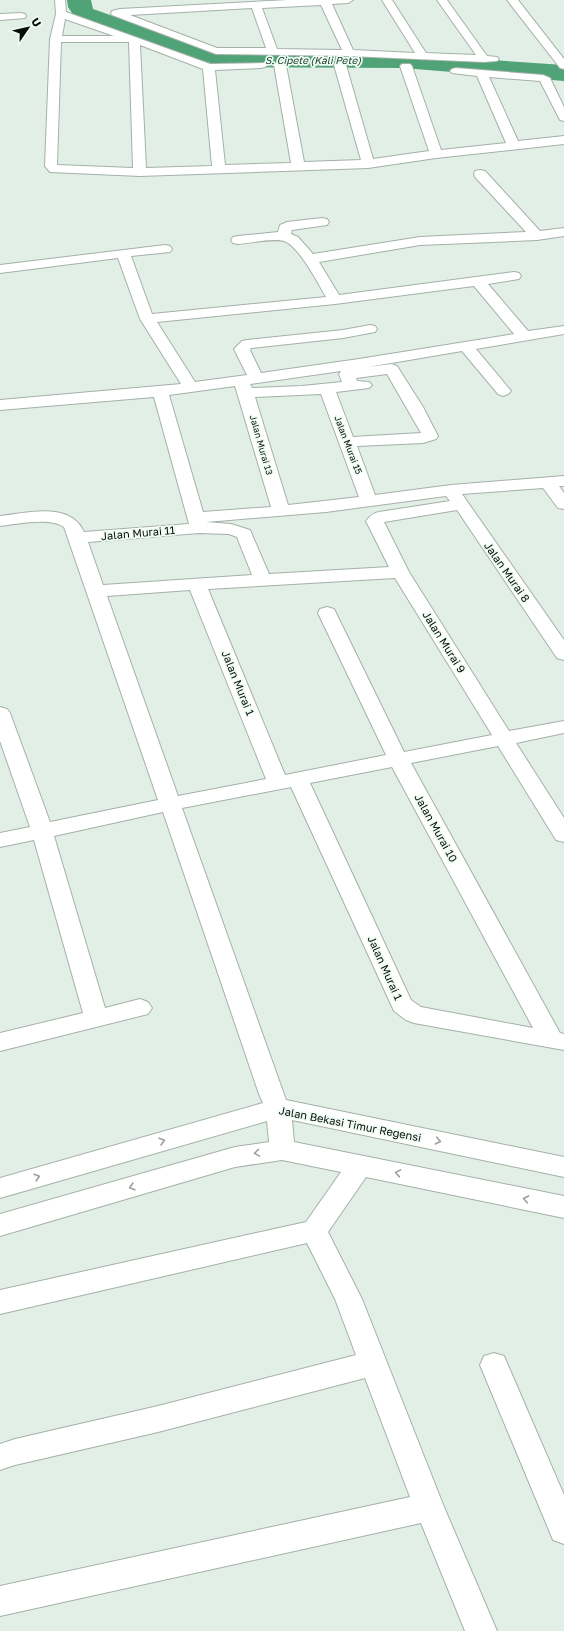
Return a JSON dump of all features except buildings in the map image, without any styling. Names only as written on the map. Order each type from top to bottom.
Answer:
[{"type":"street","points":[[60,0],[61,14],[56,39],[51,166],[54,169],[140,172],[219,168],[368,164],[436,154],[564,140]]},
{"type":"street","points":[[348,0],[293,1],[256,5],[116,13],[216,51],[422,55],[503,60]]},
{"type":"street","points":[[387,0],[422,55]]},
{"type":"street","points":[[442,0],[484,59]]},
{"type":"street","points":[[512,0],[563,65]]},
{"type":"street","points":[[326,1],[349,53]]},
{"type":"street","points":[[256,5],[273,52]]},
{"type":"street","points":[[183,8],[190,41]]},
{"type":"street","points":[[61,14],[209,67],[280,64],[295,65]]},
{"type":"street","points":[[0,17],[21,16]]},
{"type":"street","points":[[56,39],[134,39]]},
{"type":"street","points":[[134,39],[140,172]]},
{"type":"street","points":[[280,64],[298,167]]},
{"type":"street","points":[[549,64],[563,65]]},
{"type":"street","points":[[354,65],[336,65],[368,164]]},
{"type":"street","points":[[391,66],[421,68]]},
{"type":"street","points":[[406,66],[436,154]]},
{"type":"street","points":[[209,67],[219,168]]},
{"type":"street","points":[[443,70],[535,76],[543,78],[546,80],[559,110],[564,117]]},
{"type":"street","points":[[481,73],[512,145]]},
{"type":"street","points":[[480,174],[537,236]]},
{"type":"street","points":[[284,237],[285,228],[287,226],[322,222]]},
{"type":"street","points":[[309,259],[420,241],[537,236],[564,232]]},
{"type":"street","points":[[238,240],[284,237],[295,241],[309,259],[335,300]]},
{"type":"street","points":[[0,269],[123,252],[165,249]]},
{"type":"street","points":[[123,252],[147,319],[191,388]]},
{"type":"street","points":[[147,319],[335,300],[479,282],[514,276]]},
{"type":"street","points":[[479,282],[524,336]]},
{"type":"street","points":[[256,378],[242,349],[247,344],[343,334],[370,329]]},
{"type":"street","points":[[243,387],[256,378],[310,372],[564,330]]},
{"type":"street","points":[[466,347],[503,391]]},
{"type":"street","points":[[0,405],[160,392],[191,388],[243,387],[327,389],[400,381],[430,436],[423,438],[346,442]]},
{"type":"street","name":"Jalan Murai 13","points":[[243,387],[281,511]]},
{"type":"street","name":"Jalan Murai 15","points":[[327,389],[346,442],[370,501]]},
{"type":"street","points":[[160,392],[198,523]]},
{"type":"street","points":[[198,523],[281,511],[370,501],[455,498],[556,482],[564,504]]},
{"type":"street","name":"Jalan Murai 9","points":[[455,498],[376,519],[374,521],[400,572],[564,835]]},
{"type":"street","name":"Jalan Murai 8","points":[[455,498],[564,654]]},
{"type":"street","points":[[0,521],[51,517],[63,518],[71,524],[78,538],[271,1094],[278,1108],[282,1150]]},
{"type":"street","points":[[198,523],[232,529],[244,534],[263,581]]},
{"type":"street","name":"Jalan Murai 11","points":[[78,538],[198,523]]},
{"type":"street","points":[[96,591],[400,572]]},
{"type":"street","name":"Jalan Murai 1","points":[[197,584],[288,781],[402,1006],[414,1014],[558,1041]]},
{"type":"street","name":"Jalan Murai 10","points":[[327,614],[398,759],[558,1041]]},
{"type":"street","points":[[0,713],[42,830],[98,1019]]},
{"type":"street","points":[[0,840],[170,804],[398,759],[504,740],[564,727]]},
{"type":"street","points":[[0,1042],[140,1008]]},
{"type":"street","name":"Jalan Bekasi Timur Regensi","points":[[0,1188],[278,1108],[564,1167]]},
{"type":"street","points":[[0,1226],[235,1157],[282,1150],[443,1181],[564,1207]]},
{"type":"street","points":[[0,1302],[314,1231],[360,1166]]},
{"type":"street","points":[[314,1231],[348,1299],[429,1507],[481,1631]]},
{"type":"street","points":[[0,1457],[15,1452],[158,1419],[374,1363]]},
{"type":"street","points":[[494,1365],[564,1530]]},
{"type":"street","points":[[0,1601],[429,1507]]},
{"type":"waterway","name":"S. Cipete (Kali Pete)","points":[[79,0],[80,7],[84,14],[178,47],[226,60],[403,61],[564,73]]}]
